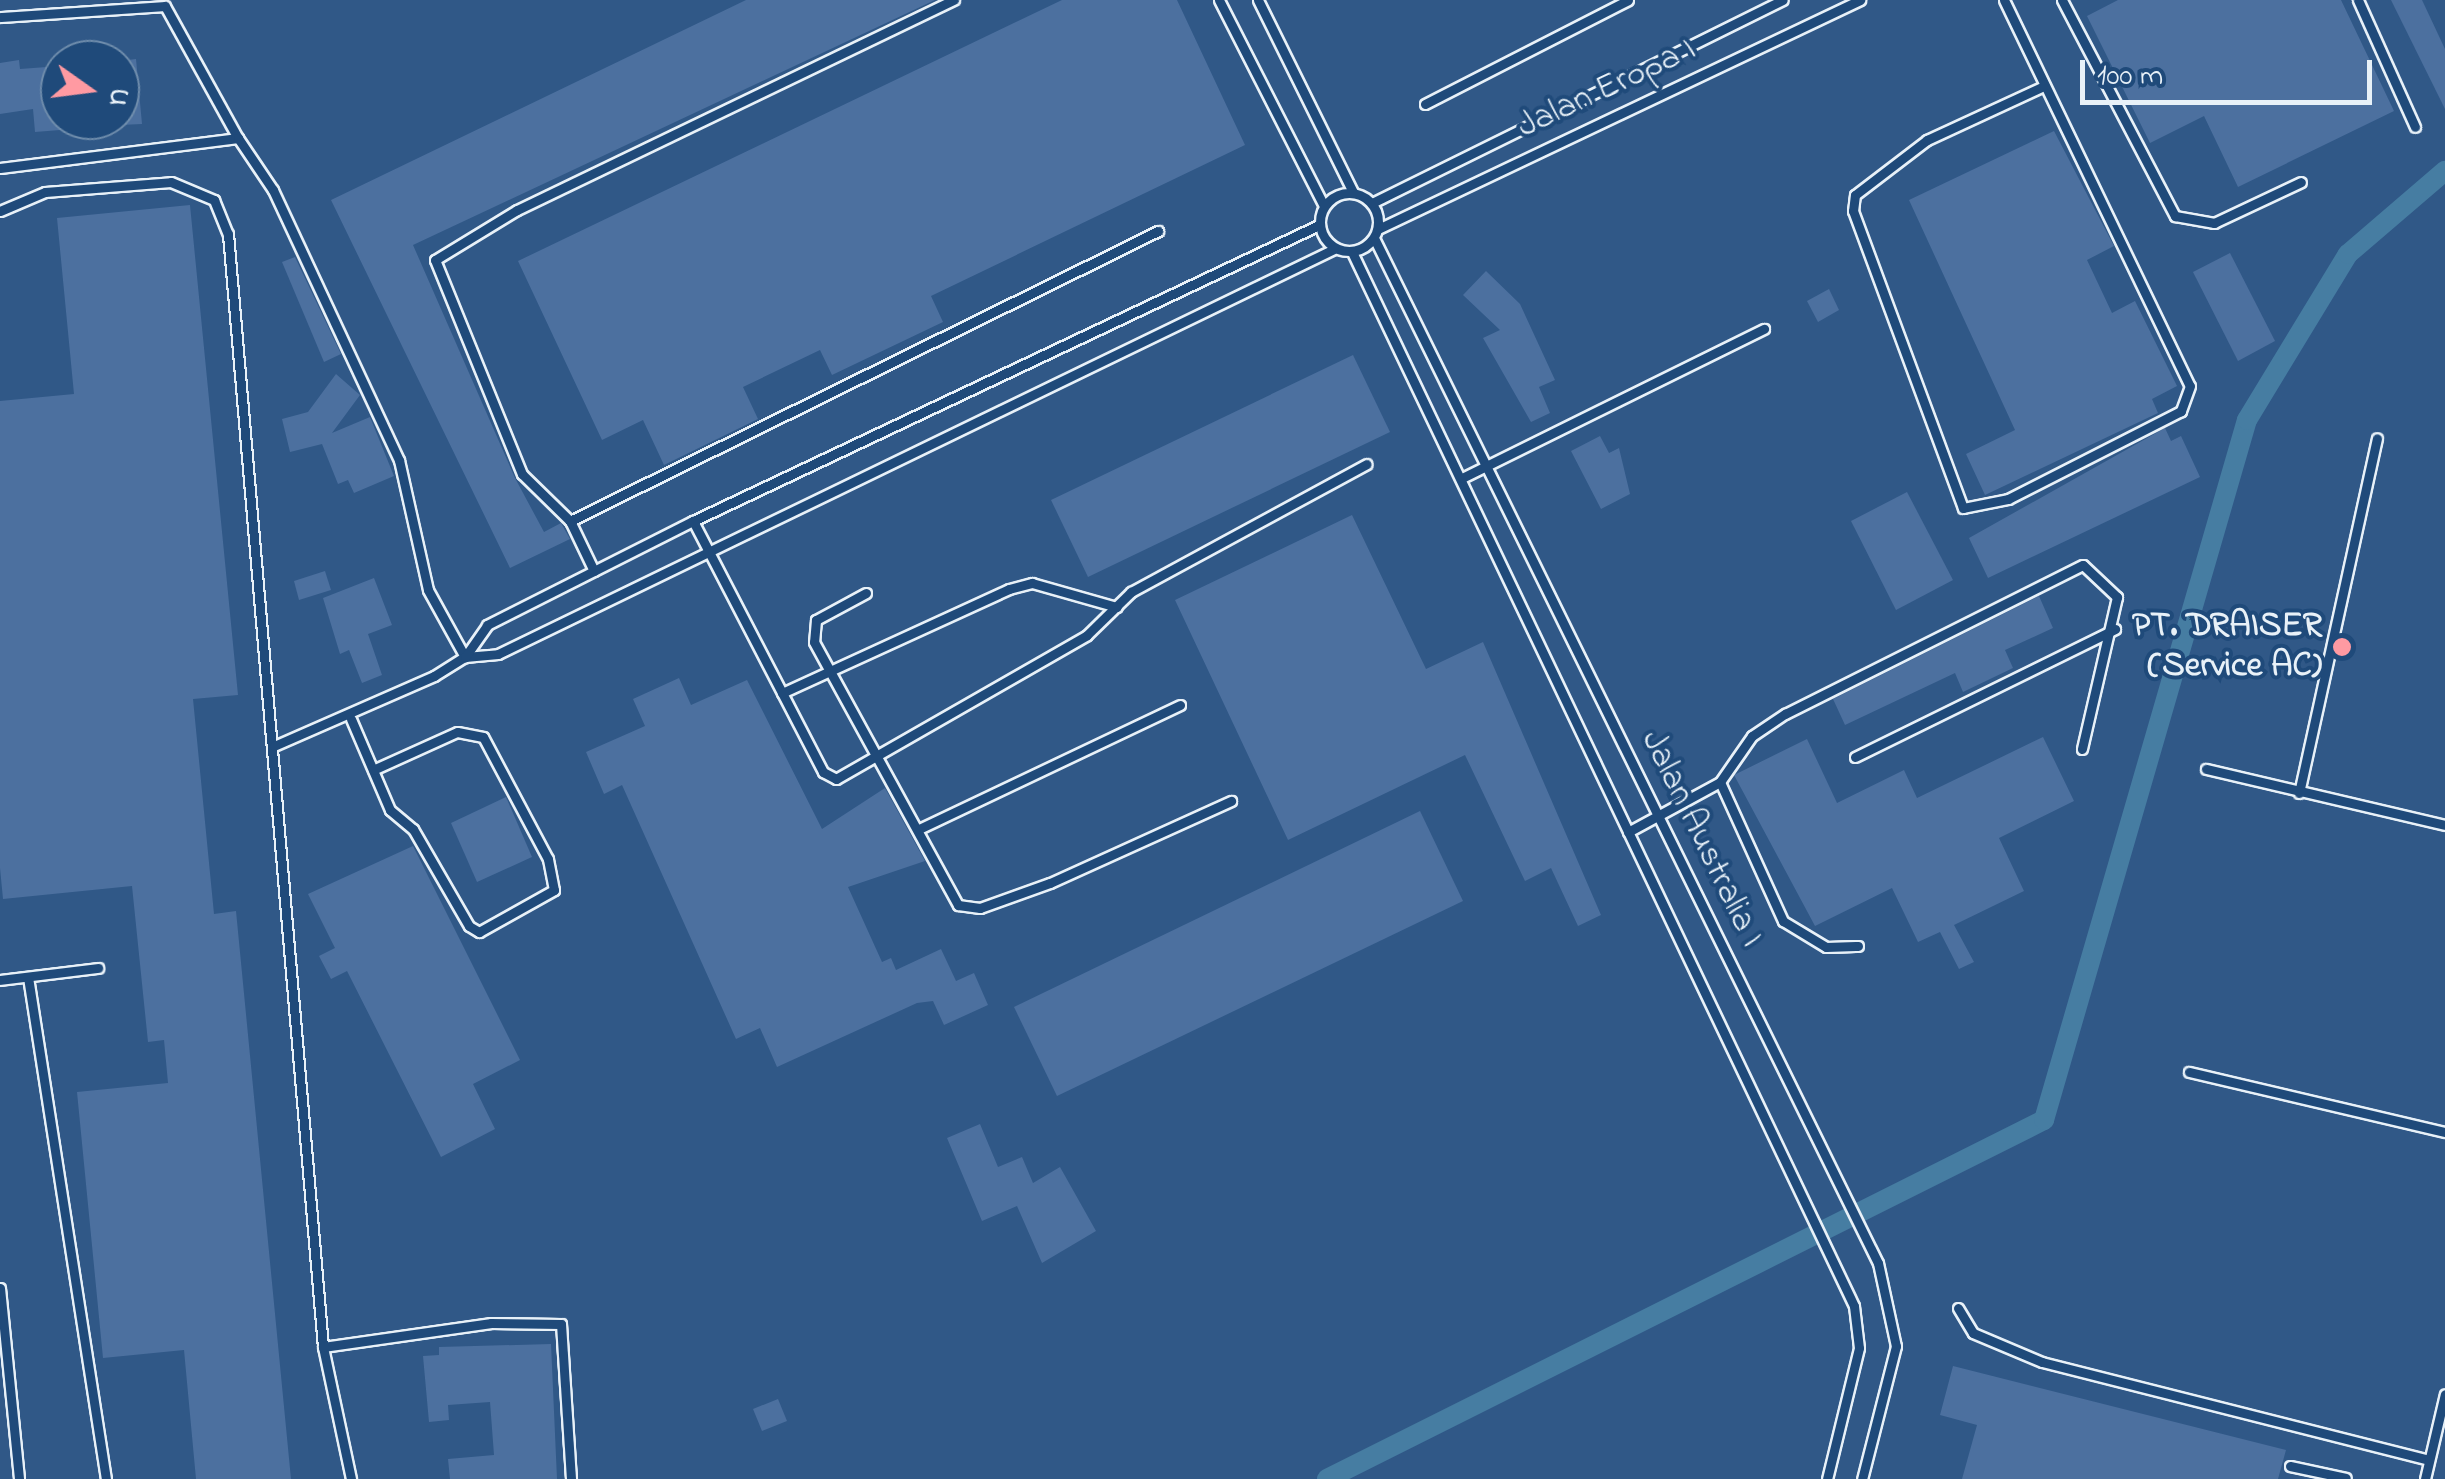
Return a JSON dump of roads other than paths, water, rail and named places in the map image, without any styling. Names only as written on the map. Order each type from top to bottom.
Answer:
[{"type":"lane","points":[[594,571],[570,522],[522,474],[435,260],[517,210],[954,0]]},
{"type":"lane","points":[[1219,0],[1324,206],[1319,225],[1334,249]]},
{"type":"lane","points":[[1258,0],[1353,192],[1372,203]]},
{"type":"lane","points":[[1426,104],[1628,0]]},
{"type":"lane","name":"Jalan Eropa I","points":[[1372,203],[1782,0]]},
{"type":"lane","name":"Jalan Eropa I","points":[[1376,234],[1860,0]]},
{"type":"lane","points":[[2004,0],[2190,386],[2181,410],[2008,499],[1963,508],[1852,211],[1855,195],[1927,140],[2044,86]]},
{"type":"lane","points":[[2062,0],[2175,216],[2214,223],[2301,182]]},
{"type":"lane","points":[[2358,0],[2415,126]]},
{"type":"lane","points":[[0,16],[164,3],[238,138],[273,190],[399,460],[428,590],[465,657]]},
{"type":"lane","points":[[0,168],[238,138]]},
{"type":"lane","points":[[0,212],[45,192],[172,182],[214,200],[228,234],[323,1348],[350,1479]]},
{"type":"lane","points":[[1324,206],[1353,192]]},
{"type":"lane","name":"Jalan Australia I","points":[[1372,203],[1376,234],[1492,464],[1894,1307],[1896,1346],[1862,1479]]},
{"type":"lane","points":[[465,657],[488,625],[594,571],[1319,225]]},
{"type":"lane","points":[[570,522],[1158,232]]},
{"type":"lane","points":[[274,746],[351,718],[465,657],[498,654],[1334,249],[1352,252],[1376,234]]},
{"type":"lane","name":"Jalan Australia I","points":[[1352,252],[1830,1251],[1859,1348],[1827,1479]]},
{"type":"lane","points":[[1462,478],[1764,329]]},
{"type":"lane","points":[[2298,793],[2378,438]]},
{"type":"lane","points":[[693,521],[829,777],[879,757],[1086,635],[1117,607],[1367,464]]},
{"type":"lane","points":[[1628,832],[1720,782],[1752,736],[1785,714],[2062,572],[2083,565],[2108,579],[2116,629],[2082,749]]},
{"type":"lane","points":[[782,693],[1032,583],[1117,607]]},
{"type":"lane","points":[[866,594],[810,627],[826,673],[879,757],[958,904],[980,908],[1231,801]]},
{"type":"lane","points":[[1856,756],[2116,629]]},
{"type":"lane","points":[[919,829],[1180,705]]},
{"type":"lane","points":[[351,718],[373,770],[468,926],[480,932],[554,890],[548,860],[483,737],[456,732],[373,770]]},
{"type":"lane","points":[[2206,769],[2445,826]]},
{"type":"lane","points":[[1720,782],[1783,921],[1826,947],[1858,946]]},
{"type":"lane","points":[[0,980],[98,968]]},
{"type":"lane","points":[[28,977],[106,1479]]},
{"type":"lane","points":[[2189,1072],[2445,1132]]},
{"type":"lane","points":[[0,1288],[19,1479]]},
{"type":"lane","points":[[1958,1308],[1973,1334],[2042,1362],[2428,1460]]},
{"type":"lane","points":[[323,1348],[508,1321],[561,1324],[572,1479]]},
{"type":"lane","points":[[2425,1479],[2445,1394]]},
{"type":"lane","points":[[2290,1466],[2348,1479]]},
{"type":"waterway","points":[[1327,1479],[2044,1120],[2247,420],[2348,254],[2445,171]]},
{"type":"place","name":"PT. DRAISER (Service AC)","points":[[2342,647]]}]
